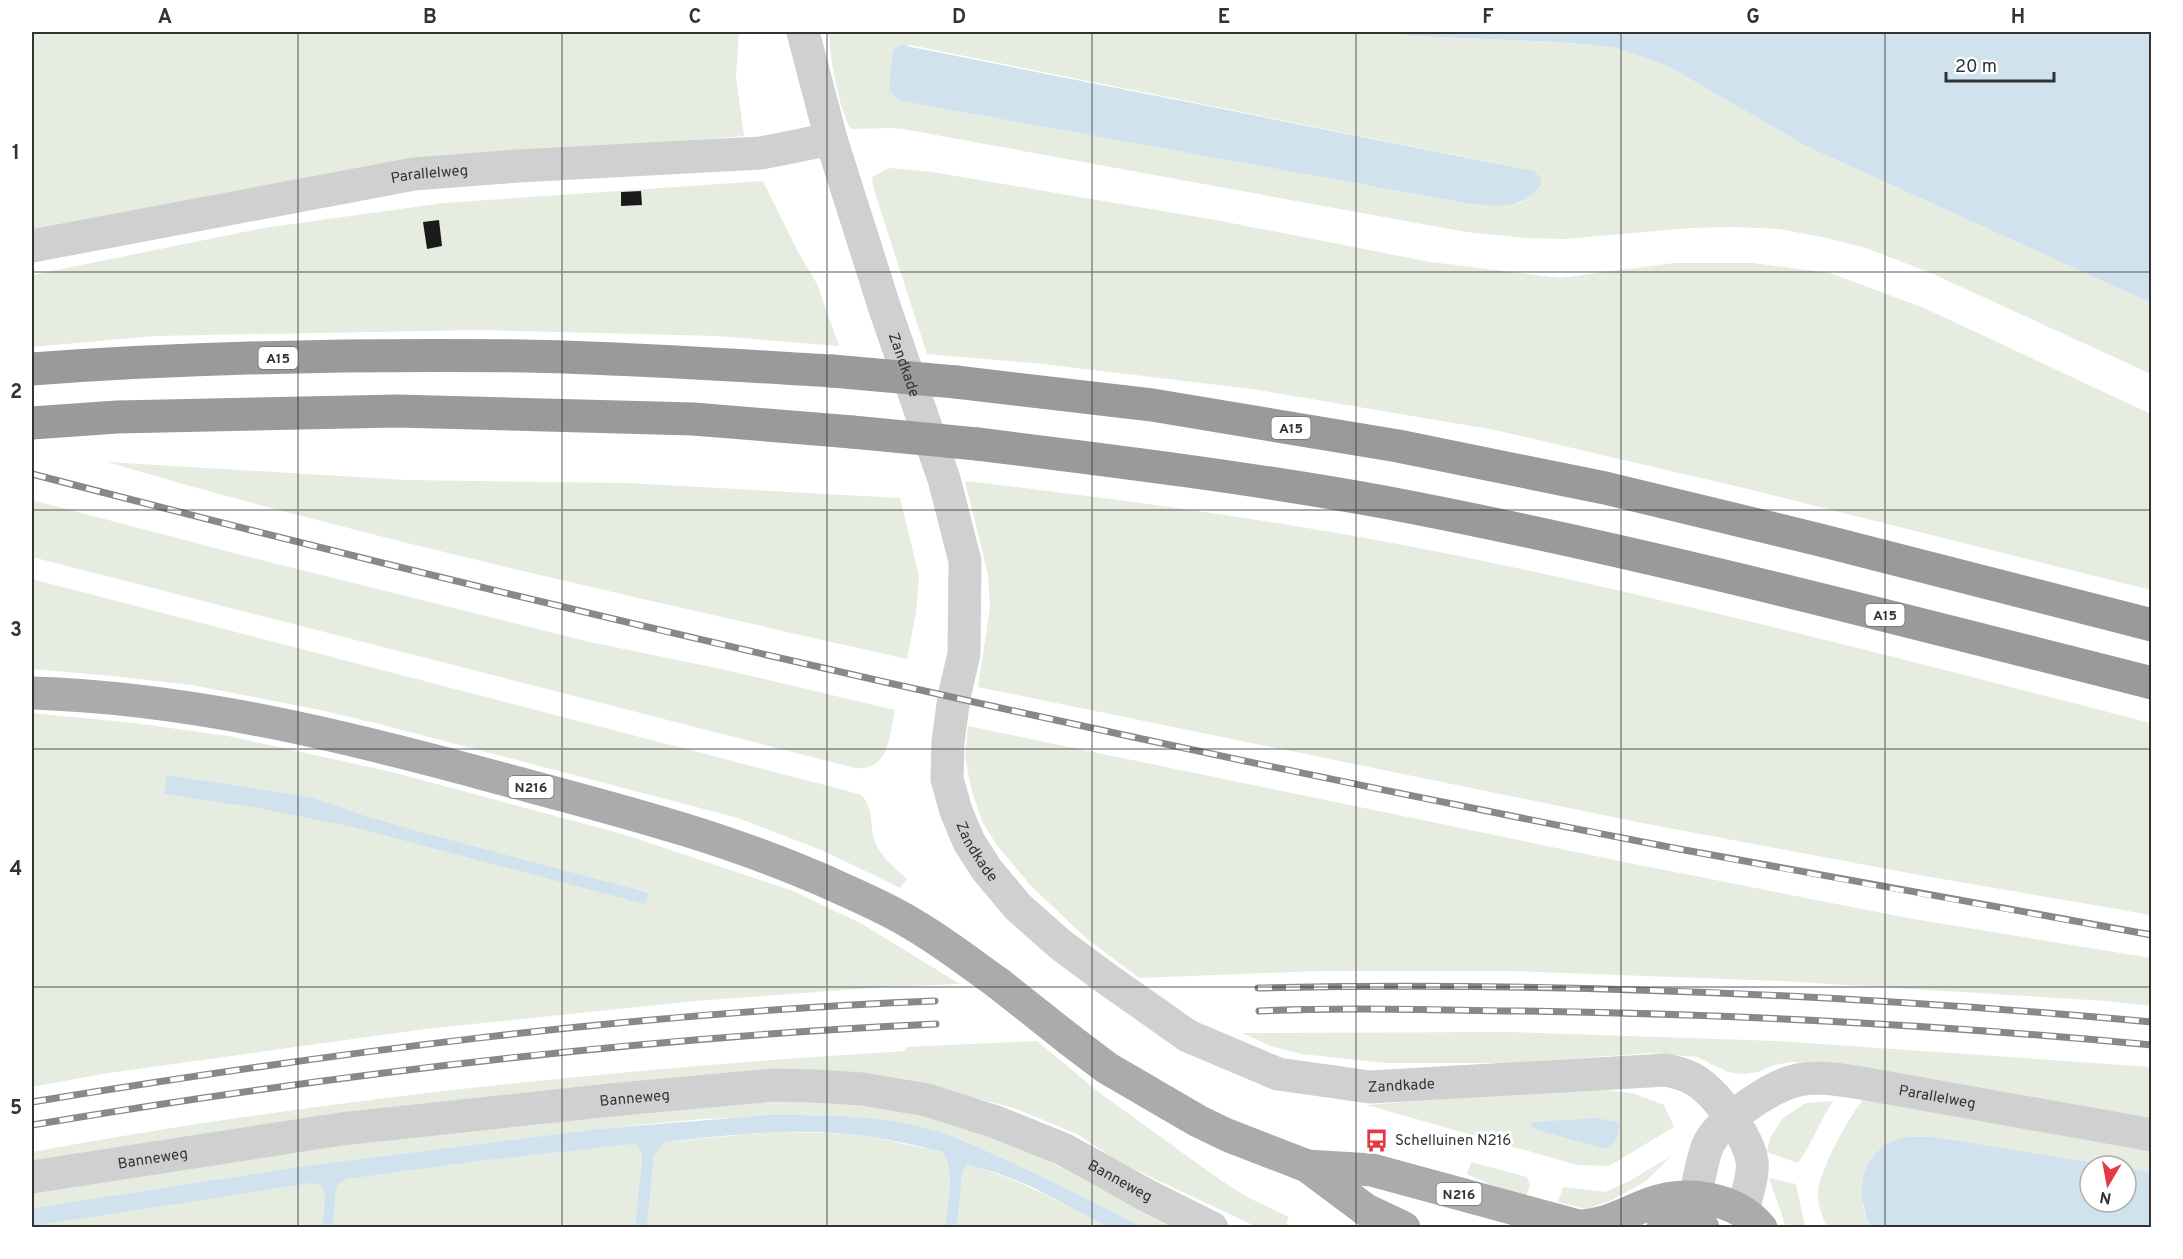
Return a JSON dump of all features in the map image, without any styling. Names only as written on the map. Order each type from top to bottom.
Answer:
[{"type":"highway","name":"A15","points":[[32,369],[230,358],[525,356],[832,371],[956,382],[1152,405],[1398,446],[1605,488],[1820,540],[2151,625]]},
{"type":"highway","name":"A15","points":[[32,423],[117,417],[267,413],[397,411],[524,413],[693,419],[977,444],[1156,466],[1387,503],[1594,545],[1790,591],[2151,683]]},
{"type":"main road","name":"N216","points":[[32,693],[130,699],[229,713],[403,751],[742,847],[807,873],[913,924],[998,983],[1107,1068],[1198,1121],[1227,1135],[1307,1166],[1366,1210],[1404,1227]]},
{"type":"main road","name":"N216","points":[[1307,1166],[1372,1170],[1578,1226],[1592,1226],[1611,1221],[1651,1203],[1673,1198],[1687,1219],[1719,1201],[1752,1219]]},
{"type":"street","name":"Zandkade","points":[[803,32],[831,139],[885,309],[944,479],[964,561],[964,654],[954,697],[948,741],[947,779],[956,811],[969,842],[987,870],[1018,907],[1061,945],[1107,979],[1188,1035],[1278,1074],[1370,1087],[1666,1070],[1692,1078],[1721,1103],[1750,1150],[1753,1163],[1752,1219]]},
{"type":"street","name":"Parallelweg","points":[[32,246],[414,174],[518,165],[761,153],[831,139]]},
{"type":"street","name":"Parallelweg","points":[[1730,1118],[1779,1085],[1803,1078],[1824,1077],[2151,1135]]},
{"type":"street","name":"Banneweg","points":[[32,1177],[341,1129],[610,1100],[773,1086],[815,1086],[862,1089],[927,1100],[996,1122],[1063,1149],[1146,1195],[1212,1227]]},
{"type":"street","points":[[1687,1219],[1709,1143],[1730,1118]]},
{"type":"shaded area","points":[[32,32],[739,32],[736,77],[744,136],[655,144],[32,235]]},
{"type":"shaded area","points":[[829,32],[1389,32],[1412,36],[1558,42],[1614,47],[1668,66],[1806,146],[2151,303],[2151,374],[1933,274],[1866,248],[1827,238],[1779,229],[1737,227],[1690,228],[1565,239],[1525,238],[1466,232],[903,129],[851,129],[839,96]],"holes":[[[910,45],[1534,171],[1521,203],[1470,204],[901,101],[890,91],[892,54]]]},
{"type":"shaded area","points":[[889,168],[932,172],[1216,220],[1430,262],[1560,278],[1674,263],[1752,263],[1830,273],[1924,308],[2151,414],[2151,590],[1748,489],[1495,430],[1252,389],[1034,363],[927,354],[874,190],[872,177]]},
{"type":"shaded area","points":[[763,181],[798,252],[817,284],[839,346],[718,336],[477,330],[155,336],[32,347],[32,275],[264,228],[443,203]]},
{"type":"shaded area","points":[[107,462],[406,480],[628,483],[900,498],[919,576],[916,613],[907,659],[405,543]]},
{"type":"shaded area","points":[[965,481],[1198,511],[1429,550],[1701,610],[2151,723],[2151,915],[1919,875],[1642,823],[978,687],[990,607],[988,575]]},
{"type":"shaded area","points":[[32,500],[590,642],[726,670],[895,710],[889,741],[886,750],[875,764],[855,768],[32,557]]},
{"type":"shaded area","points":[[32,579],[859,794],[864,798],[870,810],[873,836],[881,853],[907,879],[900,888],[826,852],[738,818],[383,725],[192,685],[32,669]]},
{"type":"shaded area","points":[[32,713],[134,723],[228,736],[392,772],[626,835],[793,891],[862,924],[960,984],[885,987],[696,1001],[425,1029],[102,1074],[32,1087]]},
{"type":"shaded area","points":[[968,726],[1634,864],[1908,918],[2151,958],[2151,1006],[2106,1001],[1781,981],[1513,971],[1319,971],[1139,978],[1086,938],[1030,885],[996,844],[982,821],[971,788],[965,756]]},
{"type":"shaded area","points":[[1508,1032],[1777,1041],[2151,1067],[2151,1120],[1816,1064],[1792,1062],[1743,1074],[1728,1072],[1697,1057],[1651,1053],[1509,1063],[1386,1063],[1301,1054],[1271,1046],[1242,1033]]},
{"type":"shaded area","points":[[1037,1041],[1101,1094],[1219,1179],[1247,1197],[1289,1217],[1286,1224],[1294,1227],[1257,1227],[1119,1162],[1077,1134],[1014,1108],[907,1081],[32,1165],[32,1152],[140,1133],[358,1101],[576,1077],[905,1051],[906,1047]]},
{"type":"shaded area","points":[[1604,1090],[1632,1093],[1664,1105],[1674,1127],[1609,1166],[1577,1165],[1367,1105],[1492,1095]]},
{"type":"shaded area","points":[[760,1098],[887,1105],[961,1125],[1045,1159],[1107,1192],[1185,1227],[1143,1227],[967,1142],[931,1130],[889,1121],[807,1115],[702,1119],[597,1129],[311,1165],[32,1208],[32,1191],[339,1144]]},
{"type":"shaded area","points":[[1865,1098],[2151,1150],[2151,1172],[2138,1170],[2138,1154],[2078,1154],[2078,1160],[1935,1137],[1907,1137],[1889,1143],[1862,1205],[1870,1227],[1827,1227],[1818,1200],[1820,1182],[1837,1142]]},
{"type":"shaded area","points":[[1833,1101],[1798,1163],[1767,1152],[1770,1138],[1783,1118],[1806,1103]]},
{"type":"shaded area","points":[[771,1132],[867,1136],[942,1152],[950,1177],[945,1227],[647,1228],[654,1156],[664,1142]]},
{"type":"shaded area","points":[[635,1144],[641,1151],[642,1157],[635,1227],[333,1228],[336,1189],[338,1184],[348,1179],[480,1161]]},
{"type":"shaded area","points":[[1671,1156],[1646,1181],[1612,1200],[1586,1209],[1558,1202],[1563,1187],[1605,1192],[1630,1181]]},
{"type":"shaded area","points":[[1471,1162],[1527,1177],[1530,1185],[1525,1200],[1467,1174]]},
{"type":"shaded area","points":[[968,1165],[1022,1184],[1108,1227],[957,1228],[962,1175]]},
{"type":"shaded area","points":[[1769,1178],[1796,1184],[1805,1227],[1786,1227]]},
{"type":"shaded area","points":[[313,1183],[320,1185],[325,1196],[322,1227],[32,1228],[32,1226],[62,1220]]},
{"type":"water","points":[[1389,32],[2151,32],[2151,303],[1806,146],[1668,66],[1614,47],[1558,42],[1412,36]]},
{"type":"water","points":[[901,45],[1534,171],[1541,179],[1541,185],[1517,203],[1509,205],[1470,204],[901,101],[889,91],[892,54],[894,49]]},
{"type":"water","points":[[167,775],[310,797],[424,833],[649,893],[645,904],[349,826],[259,808],[164,794]]},
{"type":"water","points":[[769,1115],[872,1119],[932,1130],[1022,1167],[1143,1227],[1108,1227],[1030,1186],[968,1165],[962,1175],[957,1227],[945,1227],[950,1177],[942,1152],[861,1136],[791,1132],[664,1142],[654,1156],[647,1227],[635,1227],[642,1157],[641,1151],[635,1144],[480,1161],[348,1179],[338,1184],[336,1189],[333,1227],[322,1227],[325,1196],[320,1185],[313,1183],[32,1226],[32,1208],[311,1165],[597,1129]]},
{"type":"water","points":[[1597,1118],[1619,1123],[1614,1142],[1605,1149],[1531,1128],[1534,1122]]},
{"type":"water","points":[[1907,1137],[1935,1137],[2078,1160],[2078,1214],[2138,1214],[2138,1170],[2151,1172],[2151,1227],[1870,1227],[1862,1201],[1864,1176],[1876,1154],[1893,1141]]},
{"type":"building","points":[[641,191],[642,205],[621,206],[621,192]]},
{"type":"building","points":[[439,220],[442,246],[427,249],[423,222]]},
{"type":"railway","points":[[32,474],[647,627],[1059,721],[1679,849],[2152,935]]},
{"type":"railway","points":[[1258,988],[1482,987],[1705,992],[1929,1004],[2152,1022]]},
{"type":"railway","points":[[32,1102],[256,1067],[595,1025],[821,1007],[935,1001]]},
{"type":"railway","points":[[1259,1011],[1390,1009],[1680,1015],[1916,1026],[2152,1045]]},
{"type":"railway","points":[[32,1125],[257,1090],[482,1061],[709,1039],[936,1024]]},
{"type":"place","name":"Schelluinen N216","points":[[1377,1140]]}]
